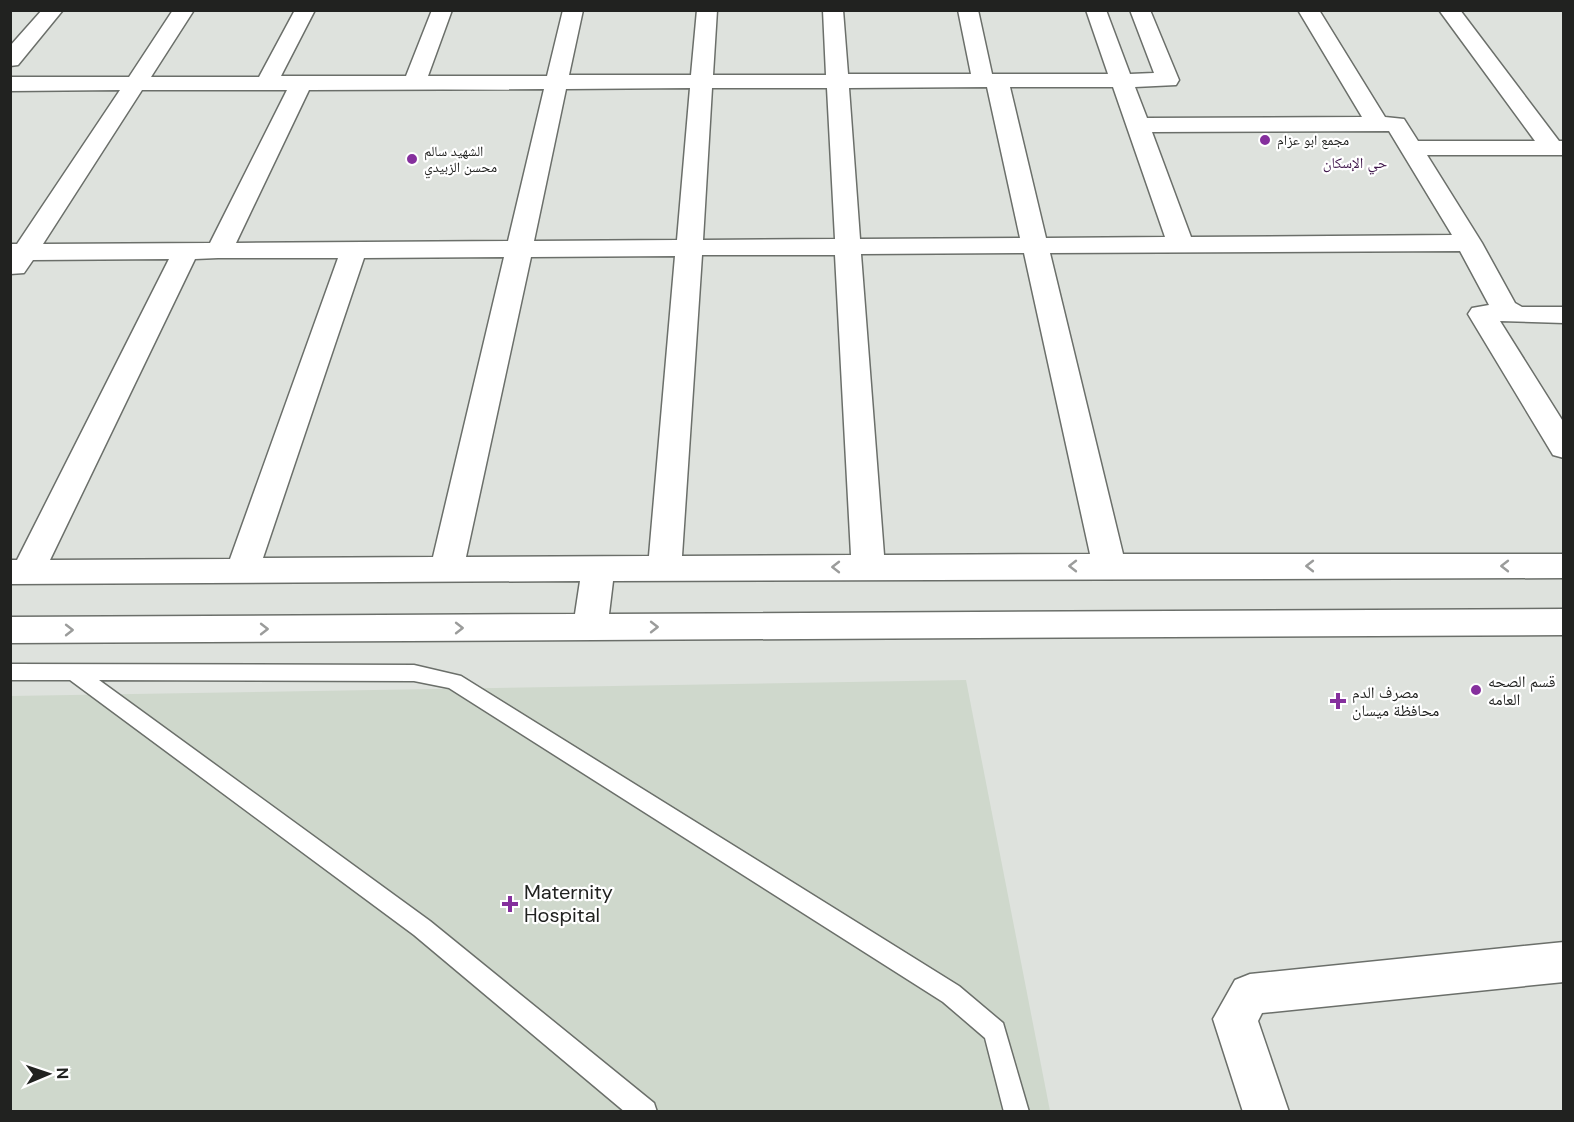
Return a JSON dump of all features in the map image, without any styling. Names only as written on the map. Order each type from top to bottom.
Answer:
[{"type":"street","points":[[10,60],[53,10]]},
{"type":"street","points":[[10,274],[18,252],[184,10]]},
{"type":"street","points":[[267,83],[305,10]]},
{"type":"street","points":[[414,83],[442,10]]},
{"type":"street","points":[[447,570],[573,10]]},
{"type":"street","points":[[665,568],[707,10]]},
{"type":"street","points":[[833,10],[868,567]]},
{"type":"street","points":[[968,10],[1036,246],[1109,566]]},
{"type":"street","points":[[1096,10],[1181,245]]},
{"type":"street","points":[[10,84],[1168,80],[1140,10]]},
{"type":"street","points":[[1308,10],[1378,124]]},
{"type":"street","points":[[1449,10],[1558,148]]},
{"type":"street","points":[[219,251],[301,83]]},
{"type":"street","points":[[1138,125],[1396,124],[1469,243],[1504,308],[1519,315],[1563,315]]},
{"type":"street","points":[[1411,148],[1558,148]]},
{"type":"street","points":[[18,252],[1469,243]]},
{"type":"street","points":[[243,571],[354,250]]},
{"type":"street","points":[[186,251],[19,572],[1563,566]]},
{"type":"street","points":[[1511,312],[1486,312],[1483,316],[1563,448]]},
{"type":"street","points":[[590,627],[598,569]]},
{"type":"street","points":[[10,630],[1563,622]]},
{"type":"street","points":[[1266,1112],[1235,1019],[1250,994],[1563,962]]},
{"type":"lane","points":[[10,672],[414,673],[454,681],[951,994],[995,1031],[1017,1112]]},
{"type":"lane","points":[[74,672],[422,928],[645,1112]]},
{"type":"shaded area","name":"Maternity Hospital","points":[[966,680],[1050,1111],[11,1111],[10,696]]},
{"type":"place","name":"مجمع ابو عزام","points":[[1265,140]]},
{"type":"place","name":"الشهيد سالم محسن الزبيدي","points":[[412,159]]},
{"type":"place","name":"قسم الصحه العامه","points":[[1476,690]]},
{"type":"place","name":"مصرف الدم محافظة ميسان","points":[[1338,701]]},
{"type":"place","name":"Maternity Hospital","points":[[510,904]]},
{"type":"district","name":"حي الإسكان","points":[[1355,163]]}]
